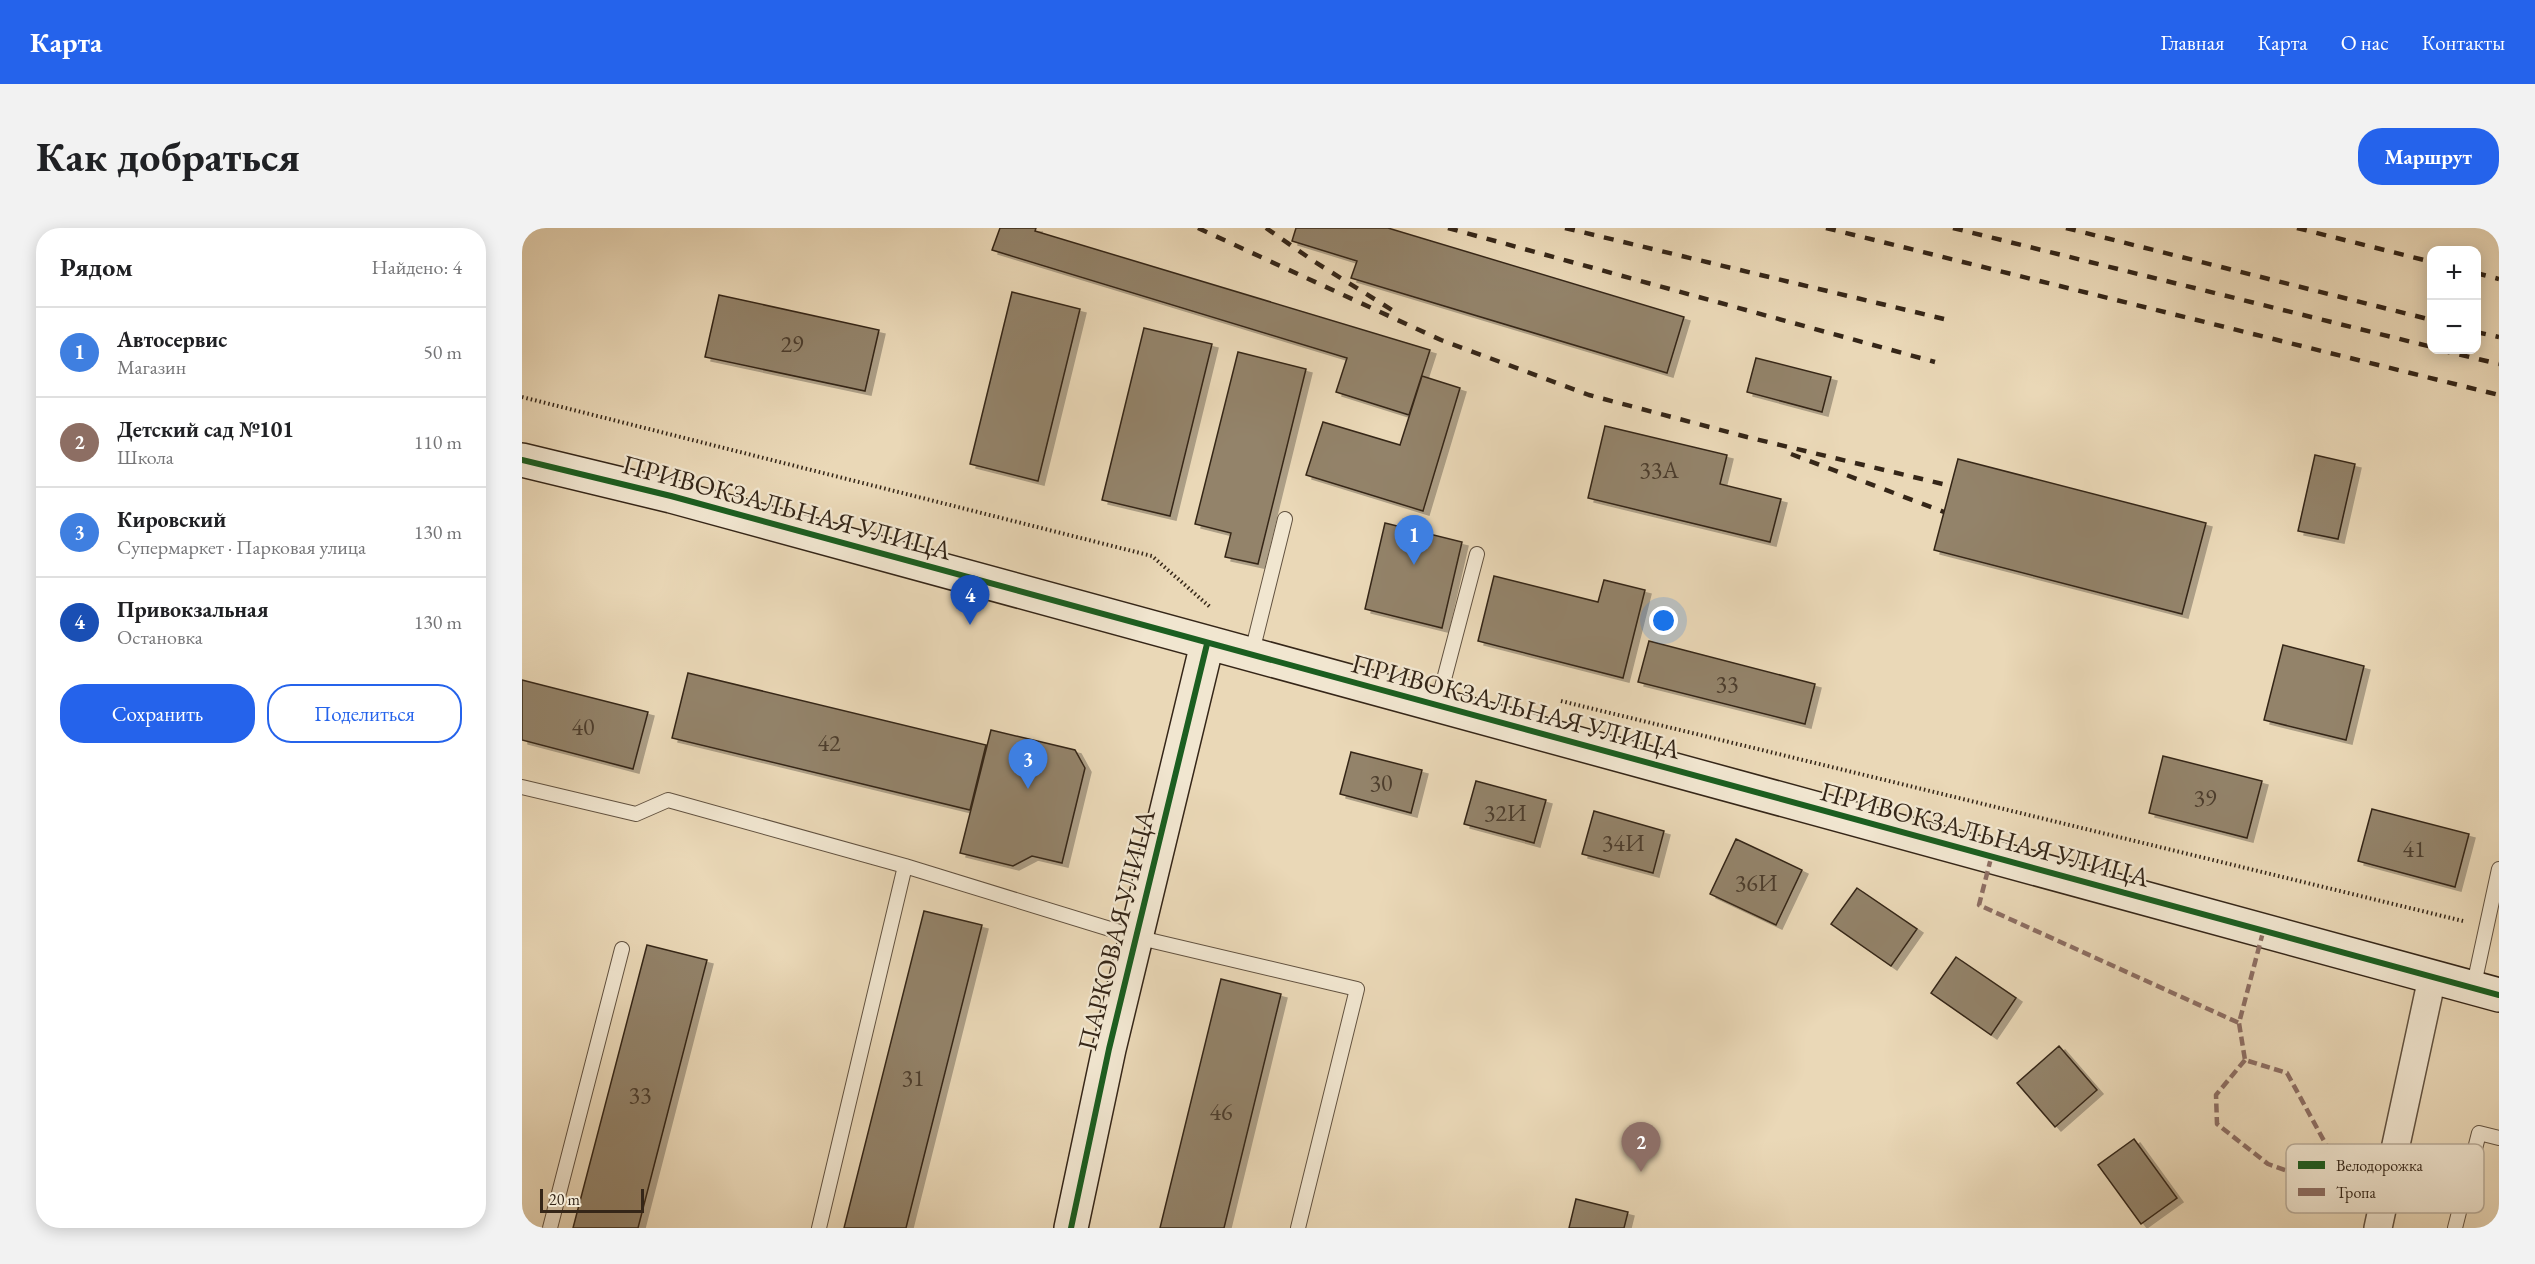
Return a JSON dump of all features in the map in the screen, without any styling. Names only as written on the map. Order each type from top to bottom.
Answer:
[{"type":"street","name":"ПРИВОКЗАЛЬНАЯ УЛИЦА","points":[[522,460],[670,496],[2486,992]]},
{"type":"street","name":"ПАРКОВАЯ УЛИЦА","points":[[1071,1228],[1109,1049],[1207,644]]},
{"type":"street","points":[[2396,1144],[2432,978]]},
{"type":"street","points":[[2378,1228],[2381,1213]]},
{"type":"lane","points":[[1251,656],[1285,519]]},
{"type":"lane","points":[[1437,707],[1477,554]]},
{"type":"lane","points":[[522,787],[636,814],[668,800],[905,866],[1136,937],[1356,989],[1298,1228]]},
{"type":"lane","points":[[819,1228],[905,866]]},
{"type":"lane","points":[[2486,992],[2499,869]]},
{"type":"lane","points":[[550,1228],[622,949]]},
{"type":"lane","points":[[2476,1144],[2479,1133],[2499,1138]]},
{"type":"lane","points":[[2455,1228],[2459,1213]]},
{"type":"path","points":[[522,397],[1152,556],[1216,612]]},
{"type":"path","points":[[1558,700],[2464,921]]},
{"type":"building","points":[[1000,228],[1036,228],[1035,231],[1430,350],[1409,415],[1336,392],[1347,358],[992,250]]},
{"type":"building","points":[[1296,228],[1388,228],[1684,317],[1667,373],[1351,278],[1357,261],[1292,241]]},
{"type":"building","points":[[1012,292],[1080,309],[1038,481],[970,464]]},
{"type":"building","points":[[719,295],[879,330],[865,391],[705,357]]},
{"type":"building","points":[[1144,328],[1212,344],[1170,516],[1102,500]]},
{"type":"building","points":[[1238,352],[1306,369],[1258,564],[1225,557],[1231,533],[1195,524]]},
{"type":"building","points":[[1756,358],[1831,377],[1822,412],[1747,392]]},
{"type":"building","points":[[1422,376],[1460,388],[1423,511],[1306,475],[1323,422],[1400,445]]},
{"type":"building","points":[[1605,426],[1727,455],[1720,484],[1781,499],[1770,542],[1588,498]]},
{"type":"building","points":[[2315,455],[2355,464],[2338,539],[2298,531]]},
{"type":"building","points":[[1958,459],[2206,523],[2182,614],[1934,550]]},
{"type":"building","points":[[1385,523],[1462,542],[1442,628],[1365,609]]},
{"type":"building","points":[[1494,576],[1598,602],[1604,580],[1645,590],[1623,678],[1478,641]]},
{"type":"building","points":[[1649,641],[1815,684],[1805,724],[1638,682]]},
{"type":"building","points":[[2283,645],[2364,666],[2346,740],[2264,720]]},
{"type":"building","points":[[688,673],[986,745],[970,810],[672,738]]},
{"type":"building","points":[[522,680],[648,712],[633,769],[522,740]]},
{"type":"building","points":[[991,730],[1075,750],[1085,768],[1062,863],[1032,856],[1013,866],[960,853]]},
{"type":"building","points":[[1351,752],[1422,770],[1411,813],[1340,794]]},
{"type":"building","points":[[2163,756],[2262,781],[2247,838],[2149,813]]},
{"type":"building","points":[[1476,781],[1546,800],[1534,843],[1464,824]]},
{"type":"building","points":[[2372,809],[2469,834],[2455,887],[2358,861]]},
{"type":"building","points":[[1594,811],[1664,831],[1653,873],[1582,854]]},
{"type":"building","points":[[1736,839],[1802,870],[1776,925],[1710,894]]},
{"type":"building","points":[[1857,888],[1917,929],[1891,966],[1831,924]]},
{"type":"building","points":[[924,911],[982,925],[906,1228],[844,1228]]},
{"type":"building","points":[[647,945],[707,960],[638,1228],[573,1228]]},
{"type":"building","points":[[1956,957],[2016,998],[1991,1035],[1931,993]]},
{"type":"building","points":[[1221,979],[1281,994],[1224,1228],[1160,1228]]},
{"type":"building","points":[[2059,1046],[2097,1090],[2055,1127],[2017,1083]]},
{"type":"building","points":[[2134,1139],[2177,1198],[2141,1224],[2098,1165]]},
{"type":"building","points":[[1576,1199],[1628,1212],[1624,1228],[1569,1228]]},
{"type":"railway","points":[[1198,228],[1441,340],[1589,395],[1747,437],[1951,486]]},
{"type":"railway","points":[[1266,228],[1392,310]]},
{"type":"railway","points":[[1448,228],[1935,362]]},
{"type":"railway","points":[[1565,228],[1944,319]]},
{"type":"railway","points":[[1826,228],[2499,395]]},
{"type":"railway","points":[[1953,228],[2427,346]]},
{"type":"railway","points":[[2066,228],[2427,319]]},
{"type":"railway","points":[[2297,228],[2427,261]]},
{"type":"railway","points":[[2481,274],[2499,279]]},
{"type":"railway","points":[[2481,333],[2499,337]]},
{"type":"railway","points":[[2457,354],[2499,364]]},
{"type":"railway","points":[[1791,454],[1944,512]]},
{"type":"marked path","points":[[1991,858],[1979,905],[2239,1023]]},
{"type":"marked path","points":[[2263,932],[2239,1023],[2245,1060],[2287,1073],[2326,1144]]},
{"type":"marked path","points":[[2245,1060],[2216,1095],[2217,1124],[2268,1164],[2286,1170]]},
{"type":"cycle path","points":[[522,460],[671,496],[2499,995]]},
{"type":"cycle path","points":[[1071,1228],[1109,1049],[1207,644]]},
{"type":"place","name":"Автосервис","points":[[1414,565]]},
{"type":"place","name":"Привокзальная","points":[[970,625]]},
{"type":"place","name":"Кировский","points":[[1028,789]]},
{"type":"place","name":"Детский сад №101","points":[[1641,1172]]}]
